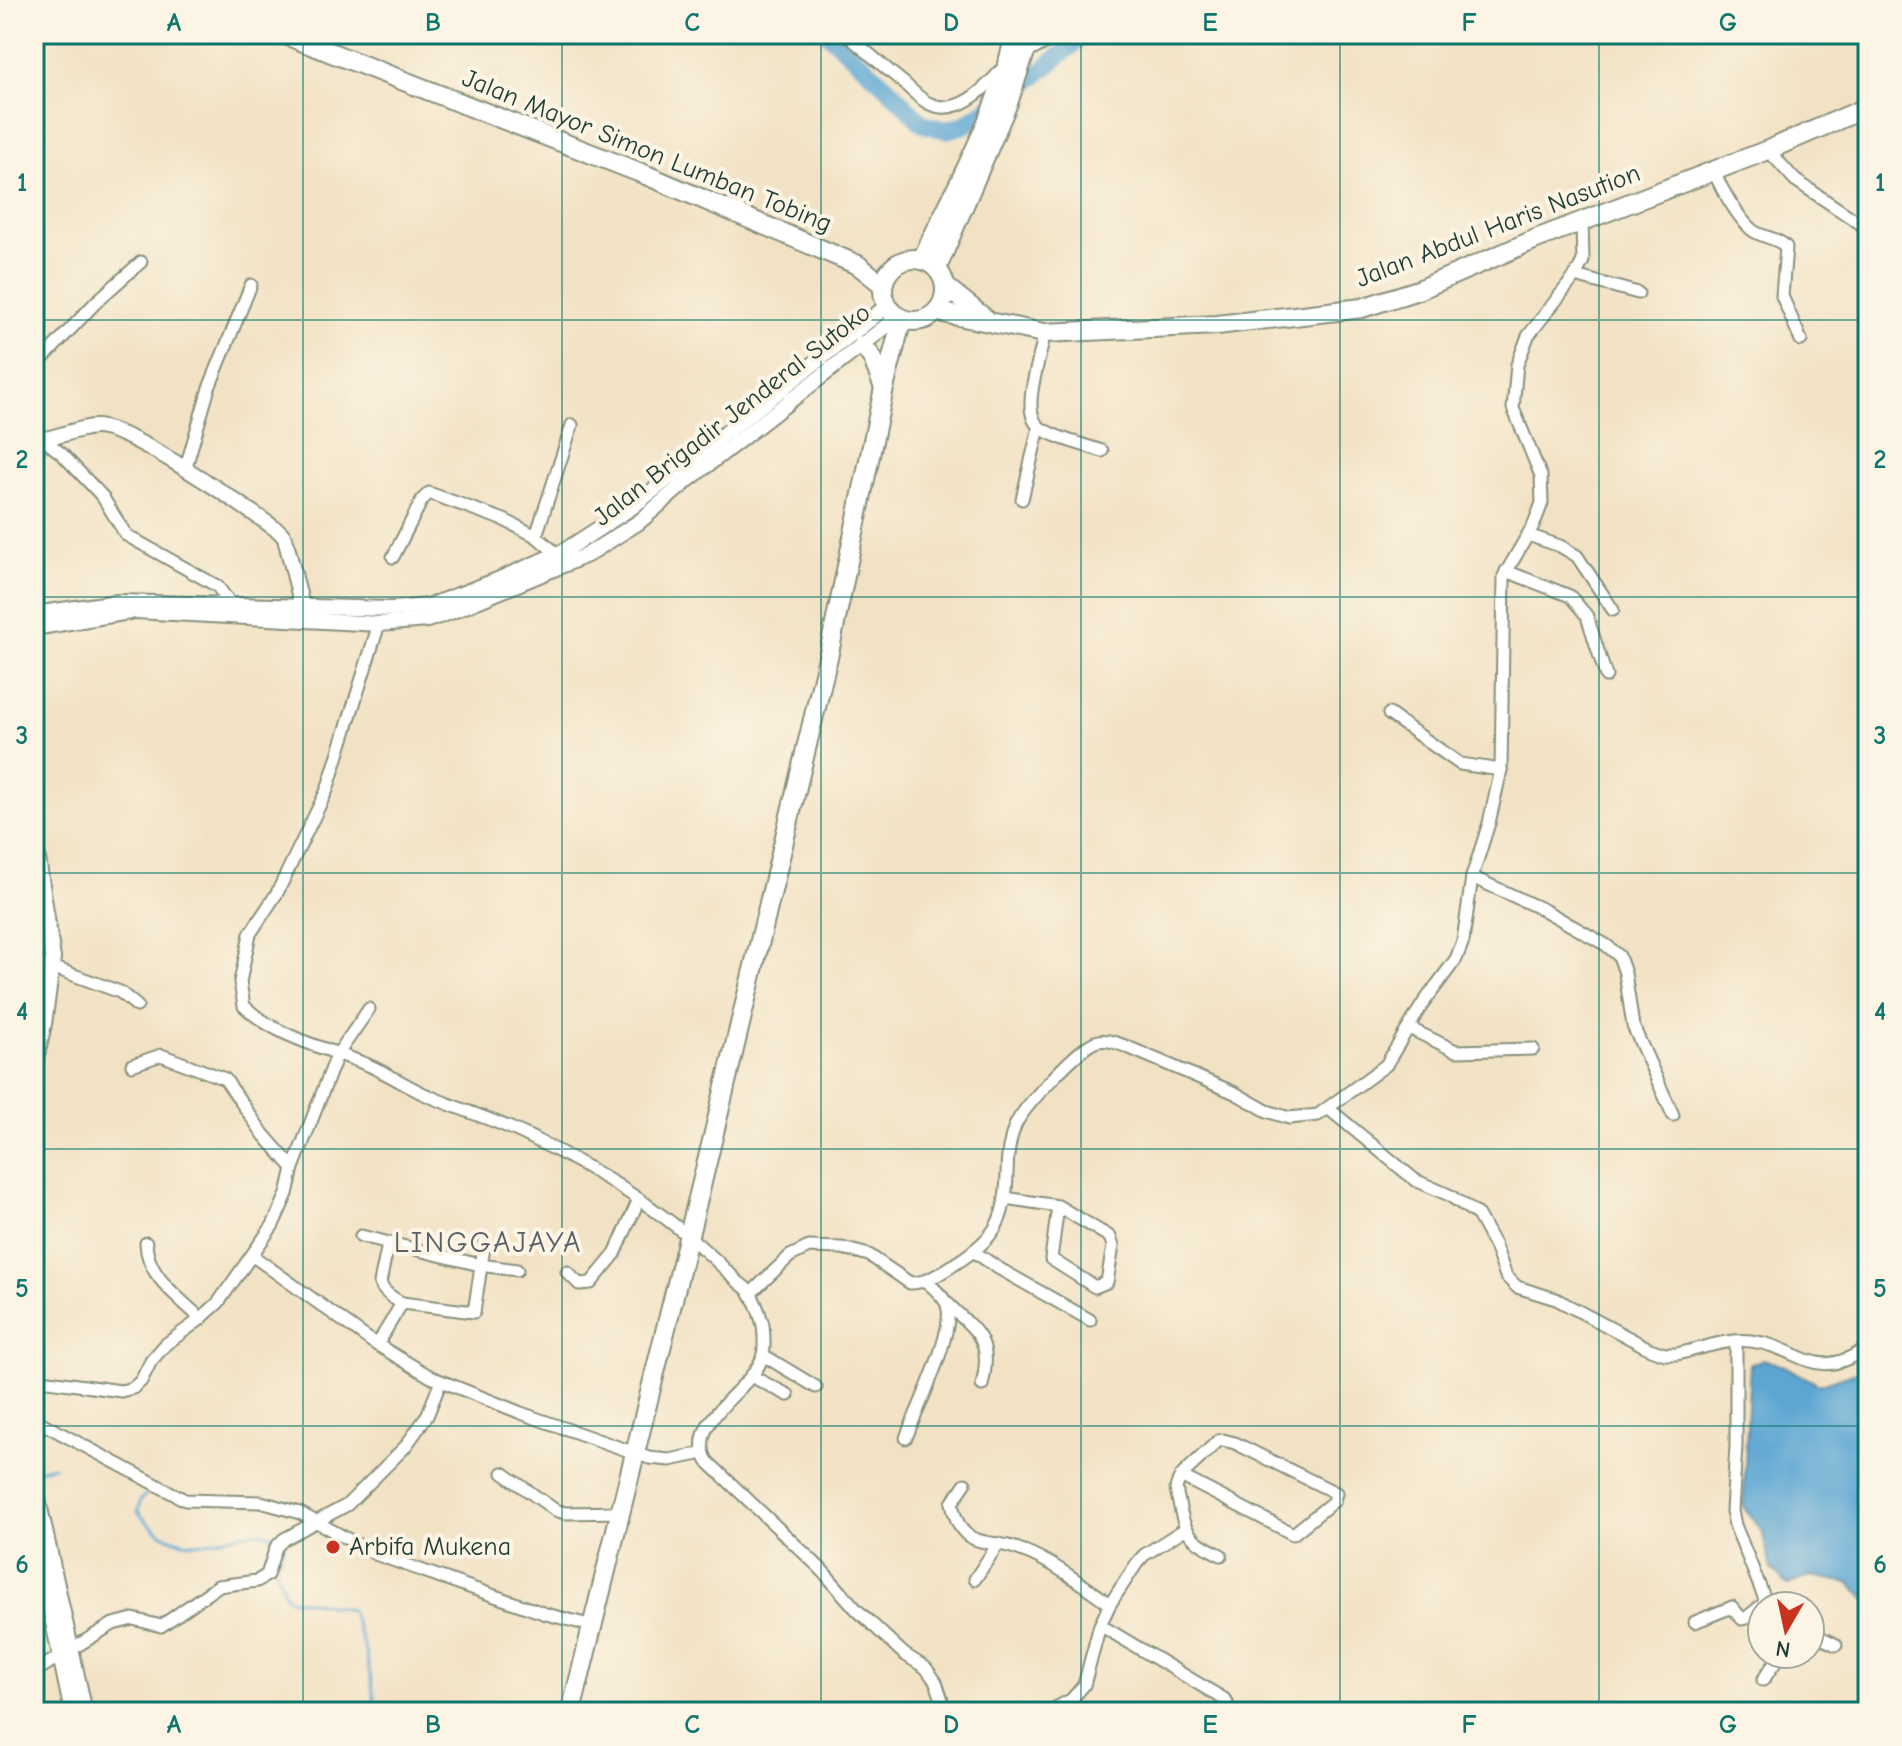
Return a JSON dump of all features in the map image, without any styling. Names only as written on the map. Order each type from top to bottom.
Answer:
[{"type":"main road","name":"Jalan Mayor Simon Lumban Tobing","points":[[283,34],[646,175],[858,265],[883,285]]},
{"type":"main road","points":[[1015,34],[1018,62]]},
{"type":"main road","points":[[930,264],[1031,34]]},
{"type":"main road","points":[[984,144],[987,124],[1003,97]]},
{"type":"main road","name":"Jalan Abdul Haris Nasution","points":[[931,316],[988,320],[1044,333],[1217,325],[1362,308],[1421,289],[1868,107]]},
{"type":"main road","points":[[571,1712],[829,653],[894,353],[896,314],[883,285],[887,272],[909,259],[930,264],[946,287],[988,320]]},
{"type":"main road","name":"Jalan Mayor Simon Lumban Tobing","points":[[858,265],[895,265]]},
{"type":"main road","points":[[894,353],[945,300],[946,287]]},
{"type":"main road","points":[[896,314],[931,316]]},
{"type":"main road","points":[[863,345],[873,359],[884,388]]},
{"type":"street","points":[[846,34],[926,102],[944,107],[958,105],[980,92],[1061,34]]},
{"type":"street","points":[[1864,34],[1868,39]]},
{"type":"street","points":[[1768,150],[1795,180],[1868,229]]},
{"type":"street","points":[[1713,170],[1722,189],[1751,229],[1779,240],[1786,247],[1782,296],[1801,340]]},
{"type":"street","points":[[751,1293],[790,1256],[809,1247],[854,1250],[869,1255],[910,1283],[926,1281],[986,1242],[1001,1219],[1007,1161],[1015,1125],[1069,1062],[1096,1042],[1108,1041],[1125,1046],[1235,1093],[1267,1111],[1289,1118],[1318,1115],[1329,1109],[1386,1065],[1460,950],[1472,877],[1501,770],[1506,571],[1528,535],[1542,503],[1537,465],[1513,408],[1517,365],[1528,336],[1575,276],[1584,254],[1582,221]]},
{"type":"street","points":[[34,368],[97,301],[141,262]]},
{"type":"street","points":[[1575,276],[1638,293]]},
{"type":"street","points":[[185,470],[209,388],[251,285]]},
{"type":"street","points":[[34,614],[118,602],[241,608],[302,606],[393,609],[429,606],[498,587],[632,507],[896,314]]},
{"type":"street","name":"Jalan Brigadir Jenderal Sutoko","points":[[34,628],[135,611],[241,608],[379,624],[427,620],[498,587],[587,555],[639,522],[688,480],[863,345],[896,314]]},
{"type":"street","points":[[1044,333],[1030,405],[1031,419],[1039,427],[1102,451]]},
{"type":"street","points":[[536,536],[572,425]]},
{"type":"street","points":[[39,441],[96,426],[129,437],[233,498],[285,538],[302,606]]},
{"type":"street","points":[[1022,499],[1039,427]]},
{"type":"street","points":[[39,441],[62,454],[102,496],[126,535],[217,586],[241,608]]},
{"type":"street","points":[[393,557],[422,500],[429,493],[504,520],[536,536],[557,554]]},
{"type":"street","points":[[632,507],[639,522]]},
{"type":"street","points":[[1528,535],[1560,546],[1577,556],[1613,610]]},
{"type":"street","points":[[1506,571],[1570,596],[1587,616],[1606,676]]},
{"type":"street","points":[[379,624],[327,790],[277,893],[250,934],[240,982],[244,1006],[300,1041],[367,1065],[422,1093],[526,1135],[620,1186],[689,1234],[751,1293],[761,1316],[763,1355],[751,1376],[711,1421],[704,1439],[703,1453],[707,1461],[821,1569],[856,1609],[904,1654],[926,1668],[943,1696],[946,1712]]},
{"type":"street","points":[[1389,714],[1460,764],[1501,770]]},
{"type":"street","points":[[34,832],[40,944],[34,988]]},
{"type":"street","points":[[1472,877],[1544,910],[1606,945],[1619,956],[1625,973],[1633,1026],[1673,1115]]},
{"type":"street","points":[[34,927],[52,967],[34,1070]]},
{"type":"street","points":[[52,967],[120,992],[137,1006]]},
{"type":"street","points":[[34,1379],[121,1391],[133,1388],[166,1344],[218,1303],[273,1225],[337,1055],[369,1009]]},
{"type":"street","points":[[1409,1028],[1456,1051],[1533,1049]]},
{"type":"street","points":[[132,1065],[161,1055],[225,1079],[264,1135],[293,1168]]},
{"type":"street","points":[[1329,1109],[1415,1180],[1449,1195],[1478,1215],[1495,1246],[1506,1276],[1517,1287],[1556,1299],[1638,1343],[1665,1354],[1736,1342],[1760,1343],[1818,1365],[1839,1363],[1868,1347]]},
{"type":"street","points":[[1005,1198],[1058,1206],[1110,1237],[1113,1246],[1104,1285],[1095,1287],[1051,1259],[1058,1206]]},
{"type":"street","points":[[567,1272],[579,1284],[591,1283],[615,1254],[639,1199]]},
{"type":"street","points":[[361,1236],[480,1265],[517,1270]]},
{"type":"street","points":[[388,1244],[380,1283],[399,1302],[474,1312],[477,1309],[485,1241]]},
{"type":"street","points":[[146,1243],[150,1266],[157,1277],[201,1319]]},
{"type":"street","points":[[973,1251],[1090,1320]]},
{"type":"street","points":[[253,1256],[374,1343],[441,1381],[649,1458],[670,1460],[703,1453]]},
{"type":"street","points":[[926,1281],[985,1345],[987,1367],[982,1385]]},
{"type":"street","points":[[374,1343],[399,1302]]},
{"type":"street","points":[[906,1438],[928,1389],[945,1334],[947,1303]]},
{"type":"street","points":[[1736,1342],[1736,1446],[1732,1511],[1763,1590]]},
{"type":"street","points":[[763,1355],[816,1387]]},
{"type":"street","points":[[751,1376],[788,1395]]},
{"type":"street","points":[[34,1672],[113,1624],[133,1619],[161,1626],[218,1586],[257,1581],[267,1575],[280,1543],[290,1533],[347,1505],[405,1447],[427,1416],[441,1381]]},
{"type":"street","points":[[34,1419],[185,1500],[261,1502],[300,1513],[375,1554],[546,1614],[593,1626]]},
{"type":"street","points":[[1181,1476],[1293,1534],[1298,1533],[1337,1497],[1333,1491],[1229,1440],[1218,1441],[1181,1476],[1176,1489],[1185,1529],[1193,1539],[1221,1555]]},
{"type":"street","points":[[503,1473],[555,1510],[565,1513],[622,1512]]},
{"type":"street","points":[[965,1484],[952,1503],[956,1521],[965,1534],[977,1542],[1013,1546],[1110,1604]]},
{"type":"street","points":[[35,1486],[66,1650],[72,1712]]},
{"type":"street","points":[[1048,1712],[1071,1700],[1084,1685],[1100,1625],[1110,1604],[1144,1555],[1185,1529]]},
{"type":"street","points":[[34,1532],[85,1712]]},
{"type":"street","points":[[975,1579],[998,1544]]},
{"type":"street","points":[[1695,1622],[1732,1607],[1742,1619],[1746,1618]]},
{"type":"street","points":[[1100,1625],[1224,1699],[1227,1703],[1223,1712]]},
{"type":"street","points":[[1826,1640],[1836,1645]]},
{"type":"street","points":[[1763,1680],[1770,1670]]},
{"type":"water","points":[[1763,1359],[1786,1367],[1819,1385],[1868,1368],[1868,1602],[1850,1583],[1810,1576],[1788,1585],[1771,1569],[1762,1530],[1743,1507],[1750,1365]]},
{"type":"waterway","points":[[828,34],[923,124],[946,130],[964,125],[1038,74],[1085,34]]},
{"type":"waterway","points":[[34,1471],[53,1466]]},
{"type":"waterway","points":[[146,1494],[140,1501],[138,1512],[158,1531],[178,1541],[197,1543],[248,1533],[264,1533],[279,1539]]},
{"type":"waterway","points":[[284,1545],[276,1570],[285,1595],[292,1600],[351,1610],[366,1653],[376,1706],[380,1712]]},
{"type":"place","name":"Arbifa Mukena","points":[[333,1547]]},
{"type":"district","name":"LINGGAJAYA","points":[[488,1242]]}]
